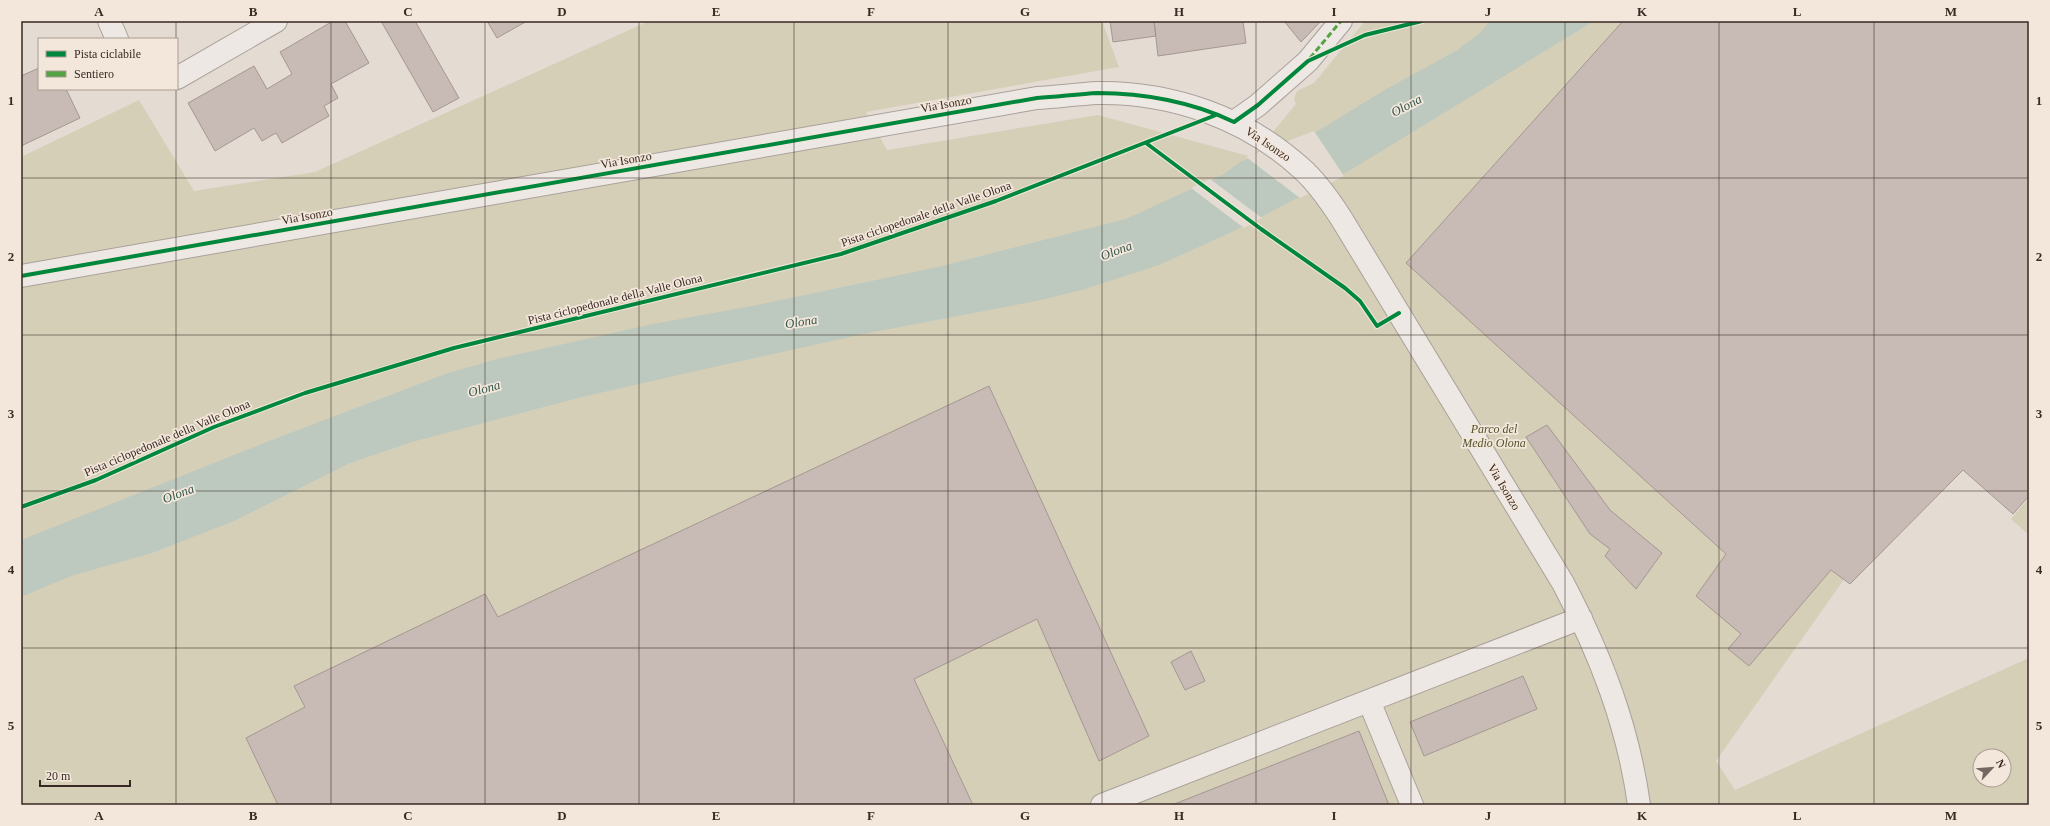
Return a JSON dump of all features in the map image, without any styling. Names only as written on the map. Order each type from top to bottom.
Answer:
[{"type":"street","points":[[109,21],[117,38]]},
{"type":"street","points":[[178,77],[276,21]]},
{"type":"street","points":[[1238,124],[1308,61],[1341,21]]},
{"type":"street","name":"Via Isonzo","points":[[21,276],[1037,98],[1098,94],[1130,95],[1187,105],[1238,124],[1259,135],[1302,169],[1341,218],[1563,583],[1581,618],[1600,661],[1624,730],[1634,770],[1638,805]]},
{"type":"street","points":[[1102,805],[1581,618]]},
{"type":"street","points":[[1369,701],[1412,805]]},
{"type":"green space","name":"Parco del Medio Olona","points":[[649,21],[1102,21],[1119,67],[866,112],[887,150],[1098,115],[1252,157],[1296,104],[1294,99],[1297,91],[1314,83],[1365,21],[2029,21],[2029,317],[1716,761],[1735,790],[2029,658],[2029,805],[21,805],[21,157],[139,100],[194,191],[315,172]]},
{"type":"green space","points":[[2029,498],[2029,535],[2011,519]]},
{"type":"water","name":"Olona","points":[[1490,21],[1594,21],[1349,171],[1234,231],[1159,265],[1085,289],[1041,300],[868,333],[687,373],[582,397],[412,442],[350,463],[234,521],[152,553],[71,576],[21,597],[21,540],[264,443],[448,373],[497,359],[653,324],[752,306],[938,267],[1126,219],[1224,174],[1240,162],[1316,132],[1388,88],[1456,51],[1481,32]]},
{"type":"pier","points":[[1314,131],[1344,176],[1300,198],[1246,157]]},
{"type":"pier","points":[[1210,179],[1262,218],[1244,228],[1191,188]]},
{"type":"building","points":[[333,21],[345,21],[369,63],[331,84],[338,98],[324,106],[329,116],[282,143],[276,133],[262,141],[254,128],[215,151],[188,103],[254,66],[267,89],[292,74],[280,52]]},
{"type":"building","points":[[381,21],[415,21],[459,98],[433,112]]},
{"type":"building","points":[[487,21],[527,21],[497,38]]},
{"type":"building","points":[[1110,21],[1154,21],[1156,36],[1113,42]]},
{"type":"building","points":[[1154,21],[1243,21],[1246,43],[1158,56]]},
{"type":"building","points":[[1284,21],[1321,21],[1301,42]]},
{"type":"building","points":[[1623,21],[2029,21],[2029,496],[2013,514],[1963,470],[1850,584],[1831,570],[1749,666],[1728,649],[1741,634],[1696,596],[1726,554],[1406,263]]},
{"type":"building","points":[[38,68],[38,90],[66,90],[80,118],[21,146],[21,76]]},
{"type":"building","points":[[989,386],[1149,736],[1099,761],[1037,619],[914,679],[973,805],[278,805],[246,738],[305,707],[294,686],[485,594],[498,617]]},
{"type":"building","points":[[1547,425],[1610,510],[1662,553],[1636,589],[1605,556],[1610,549],[1590,534],[1526,437]]},
{"type":"building","points":[[1191,651],[1205,681],[1185,690],[1171,662]]},
{"type":"building","points":[[1523,676],[1537,709],[1424,756],[1410,722]]},
{"type":"building","points":[[1359,731],[1389,805],[1172,805]]},
{"type":"marked path","points":[[1310,58],[1341,21]]},
{"type":"cycle path","points":[[21,276],[1037,98],[1098,93],[1115,93],[1150,97],[1202,109],[1234,122],[1258,105],[1308,61],[1365,35],[1422,21]]},
{"type":"cycle path","name":"Pista ciclopedonale della Valle Olona","points":[[21,507],[96,480],[214,427],[305,393],[454,348],[841,254],[996,201],[1216,115]]},
{"type":"cycle path","points":[[1146,143],[1261,229],[1345,288],[1360,301],[1377,326],[1399,313]]}]
